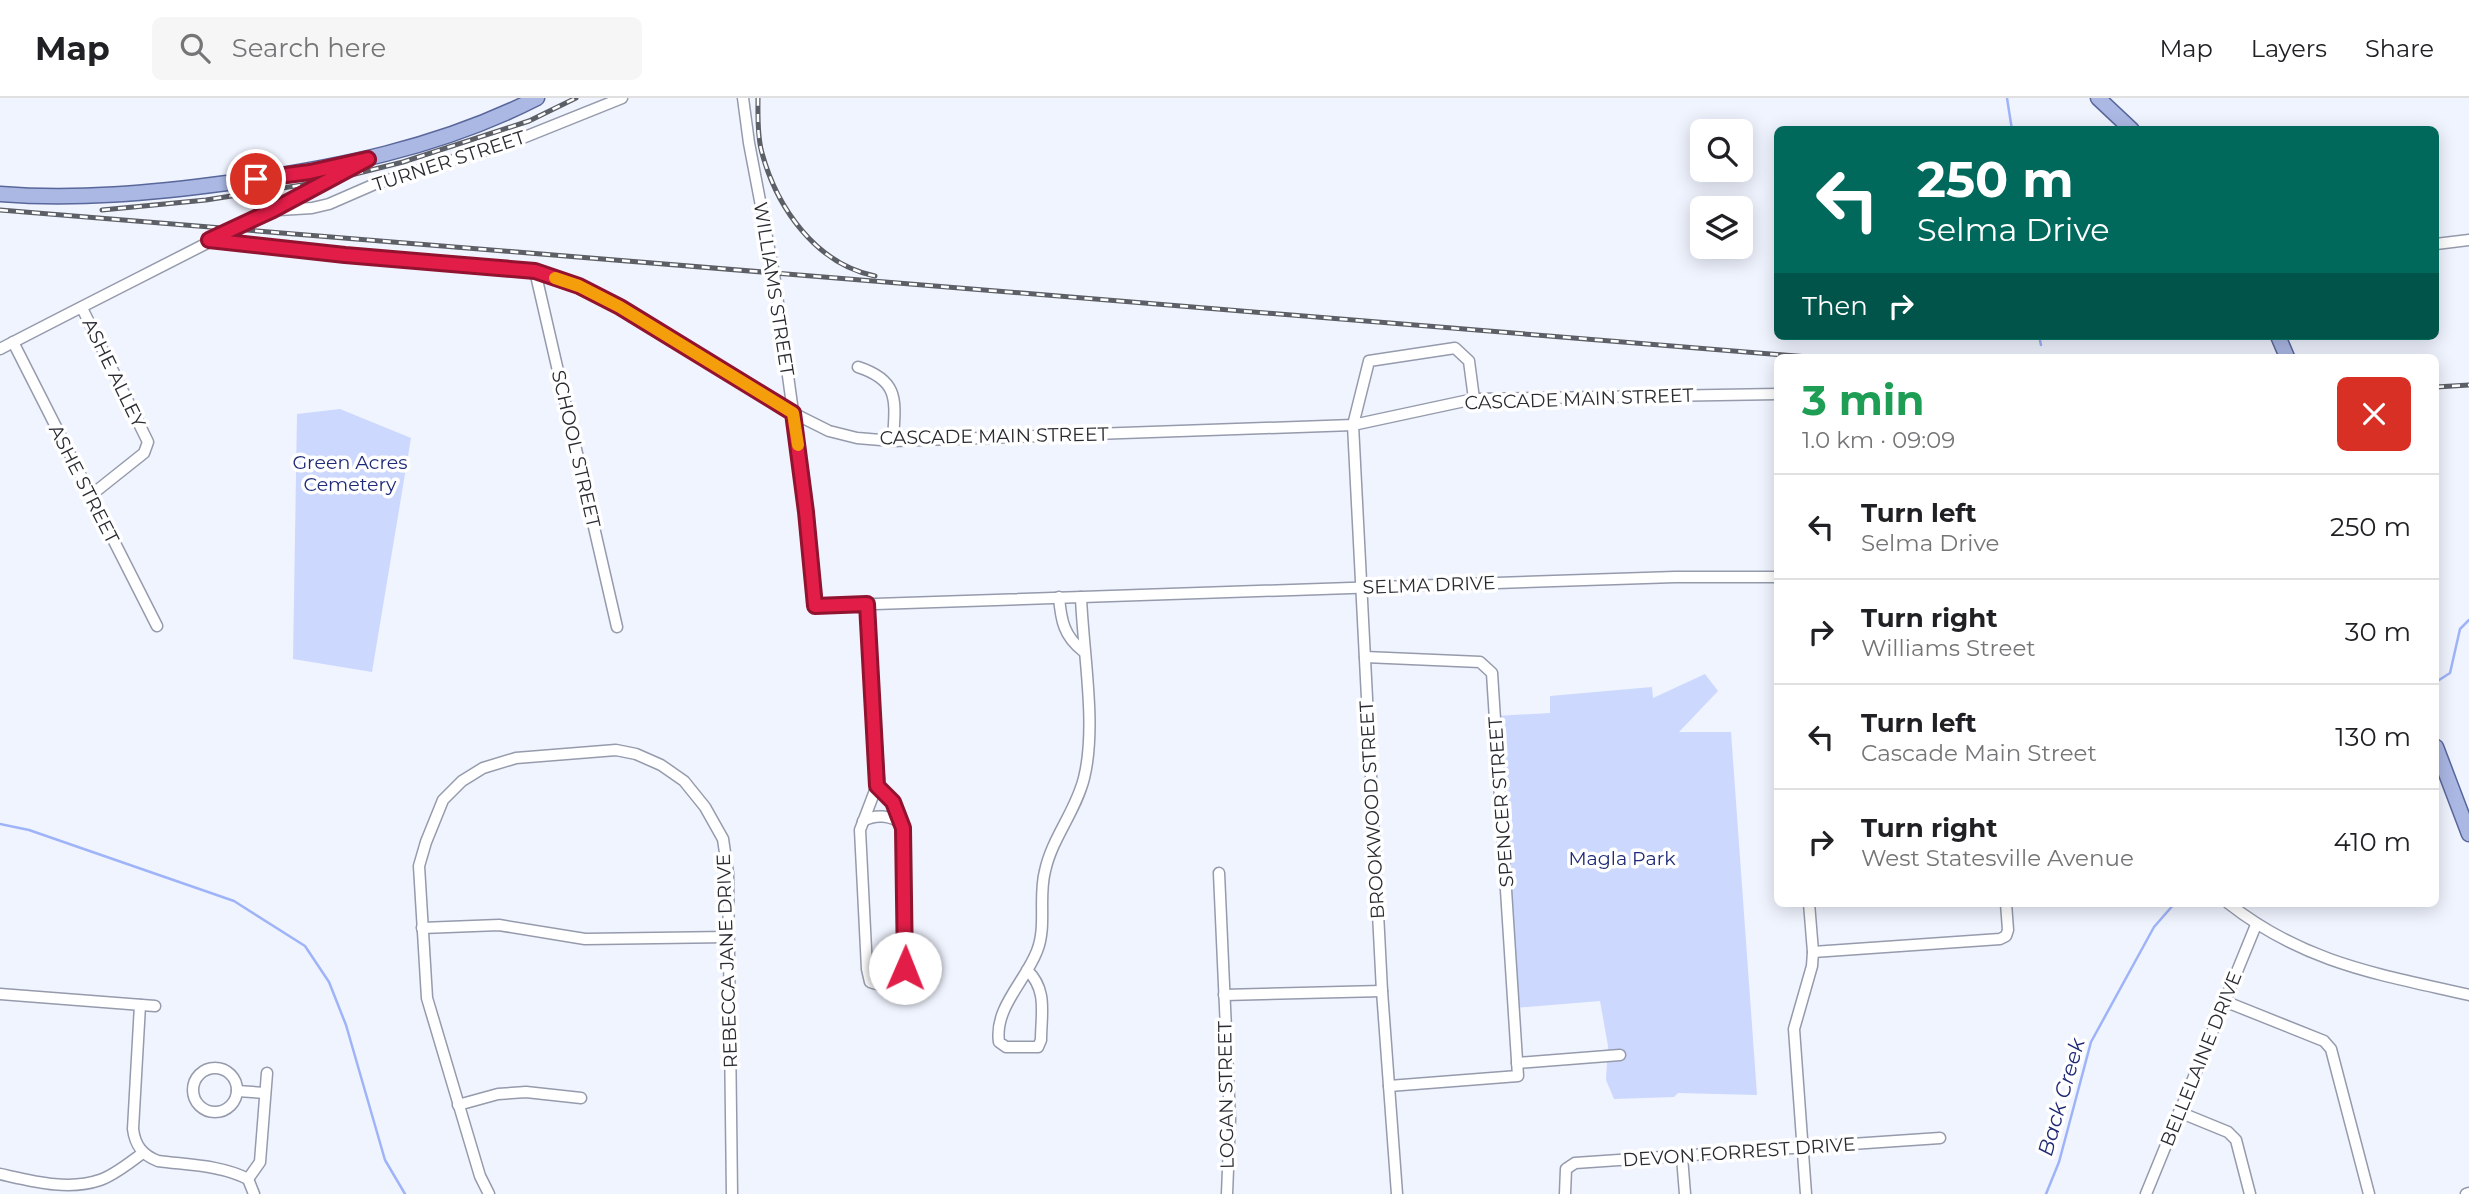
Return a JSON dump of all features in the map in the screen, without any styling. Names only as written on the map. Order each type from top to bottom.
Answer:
[{"type":"main road","points":[[0,194],[28,197],[146,194],[310,172],[368,159],[493,120],[537,98]]},
{"type":"main road","points":[[2098,98],[2128,126]]},
{"type":"main road","points":[[2439,755],[2469,834]]},
{"type":"street","name":"TURNER STREET","points":[[273,210],[313,208],[329,204],[375,184],[510,143],[622,98]]},
{"type":"street","name":"WILLIAMS STREET","points":[[743,98],[774,274],[806,512],[815,606]]},
{"type":"street","points":[[0,349],[368,159]]},
{"type":"street","name":"CASCADE MAIN STREET","points":[[209,240],[535,271],[579,286],[620,307],[793,413],[829,430],[857,438],[893,442],[1353,425],[1474,399],[1774,394]]},
{"type":"street","points":[[2439,244],[2469,240]]},
{"type":"street","name":"SCHOOL STREET","points":[[535,271],[617,627]]},
{"type":"street","name":"ASHE ALLEY","points":[[82,308],[148,442],[144,453],[90,496]]},
{"type":"street","name":"ASHE STREET","points":[[13,342],[157,626]]},
{"type":"street","name":"BROOKWOOD STREET","points":[[1396,1194],[1382,991],[1353,425],[1369,360],[1455,348],[1469,361],[1474,399]]},
{"type":"street","points":[[858,367],[885,380],[892,391],[895,406],[893,442]]},
{"type":"street","name":"SELMA DRIVE","points":[[815,606],[1675,577],[1774,577]]},
{"type":"street","points":[[1059,597],[1065,631],[1071,641],[1083,651]]},
{"type":"street","points":[[1027,970],[1038,980],[1042,993],[1041,1040],[1038,1047],[1006,1047],[999,1042],[997,1029],[1004,1009],[1038,949],[1046,865],[1078,799],[1088,754],[1081,597]]},
{"type":"street","points":[[867,604],[877,786],[860,830],[867,969],[870,982],[877,985],[895,983],[905,968],[902,824],[893,802],[877,786]]},
{"type":"street","name":"SPENCER STREET","points":[[1364,657],[1480,662],[1492,673],[1517,1063]]},
{"type":"street","name":"REBECCA JANE DRIVE","points":[[489,1194],[480,1176],[427,998],[419,866],[443,800],[462,781],[483,768],[516,758],[616,751],[636,754],[661,765],[684,781],[705,807],[723,839],[728,873],[732,1194]]},
{"type":"street","points":[[863,821],[883,816],[902,824]]},
{"type":"street","name":"LOGAN STREET","points":[[1219,873],[1230,1119],[1227,1194]]},
{"type":"street","points":[[1806,1194],[1794,1029],[1812,966],[1809,907]]},
{"type":"street","points":[[1813,952],[2000,939],[2006,936],[2008,930],[2006,907]]},
{"type":"street","points":[[2233,907],[2256,925],[2296,947],[2351,968],[2469,995]]},
{"type":"street","points":[[422,928],[499,925],[586,939],[728,937]]},
{"type":"street","name":"BELLELAINE DRIVE","points":[[2146,1194],[2256,925]]},
{"type":"street","name":"LOGAN STREET","points":[[1224,995],[1382,991]]},
{"type":"street","points":[[0,994],[155,1006]]},
{"type":"street","points":[[2224,1001],[2324,1041],[2332,1049],[2369,1194]]},
{"type":"street","points":[[140,1005],[133,1129],[143,1153],[158,1161],[226,1170],[248,1179],[254,1194]]},
{"type":"street","points":[[1389,1086],[1518,1076],[1517,1063],[1620,1055]]},
{"type":"street","points":[[217,1068],[229,1073],[237,1091],[228,1107],[216,1112],[198,1104],[193,1086],[195,1079],[204,1070],[217,1068]]},
{"type":"street","points":[[248,1179],[260,1162],[267,1073]]},
{"type":"street","points":[[237,1091],[265,1093]]},
{"type":"street","points":[[458,1105],[498,1094],[526,1092],[581,1098]]},
{"type":"street","points":[[2179,1112],[2228,1132],[2236,1140],[2250,1194]]},
{"type":"street","name":"DEVON FORREST DRIVE","points":[[1565,1194],[1566,1169],[1575,1163],[1940,1138]]},
{"type":"street","points":[[0,1174],[38,1182],[77,1185],[102,1179],[143,1153]]},
{"type":"street","points":[[1682,1157],[1685,1194]]},
{"type":"green space","name":"Green Acres Cemetery","points":[[340,409],[411,438],[372,672],[293,659],[297,414]]},
{"type":"green space","name":"Magla Park","points":[[1705,674],[1718,691],[1679,732],[1731,732],[1757,1095],[1678,1093],[1674,1097],[1614,1099],[1606,1080],[1608,1046],[1600,1001],[1514,1008],[1495,716],[1550,713],[1550,696],[1652,687],[1653,698]]},
{"type":"waterway","name":"Back Creek","points":[[2007,98],[2011,126]]},
{"type":"waterway","name":"Back Creek","points":[[2040,340],[2041,345]]},
{"type":"waterway","points":[[2439,680],[2450,673],[2460,629],[2469,620]]},
{"type":"waterway","points":[[0,824],[29,830],[234,901],[305,946],[329,982],[346,1025],[385,1160],[405,1194]]},
{"type":"waterway","name":"Back Creek","points":[[2046,1194],[2059,1162],[2091,1042],[2154,927],[2172,907]]},
{"type":"railway","points":[[102,210],[206,200],[327,181],[403,162],[529,121],[576,98]]},
{"type":"railway","points":[[758,98],[762,153],[769,174],[789,213],[817,246],[854,270],[875,276]]},
{"type":"railway","points":[[0,210],[1774,354]]},
{"type":"railway","points":[[2439,387],[2469,385]]},
{"type":"slow traffic","points":[[555,278],[579,286],[620,307],[793,413],[798,445]]},
{"type":"route","points":[[256,179],[310,172],[368,159],[273,210],[209,240],[535,271],[579,286],[620,307],[793,413],[815,606],[867,604],[879,780],[877,786],[884,790],[893,802],[903,828],[907,953],[905,968]]}]
